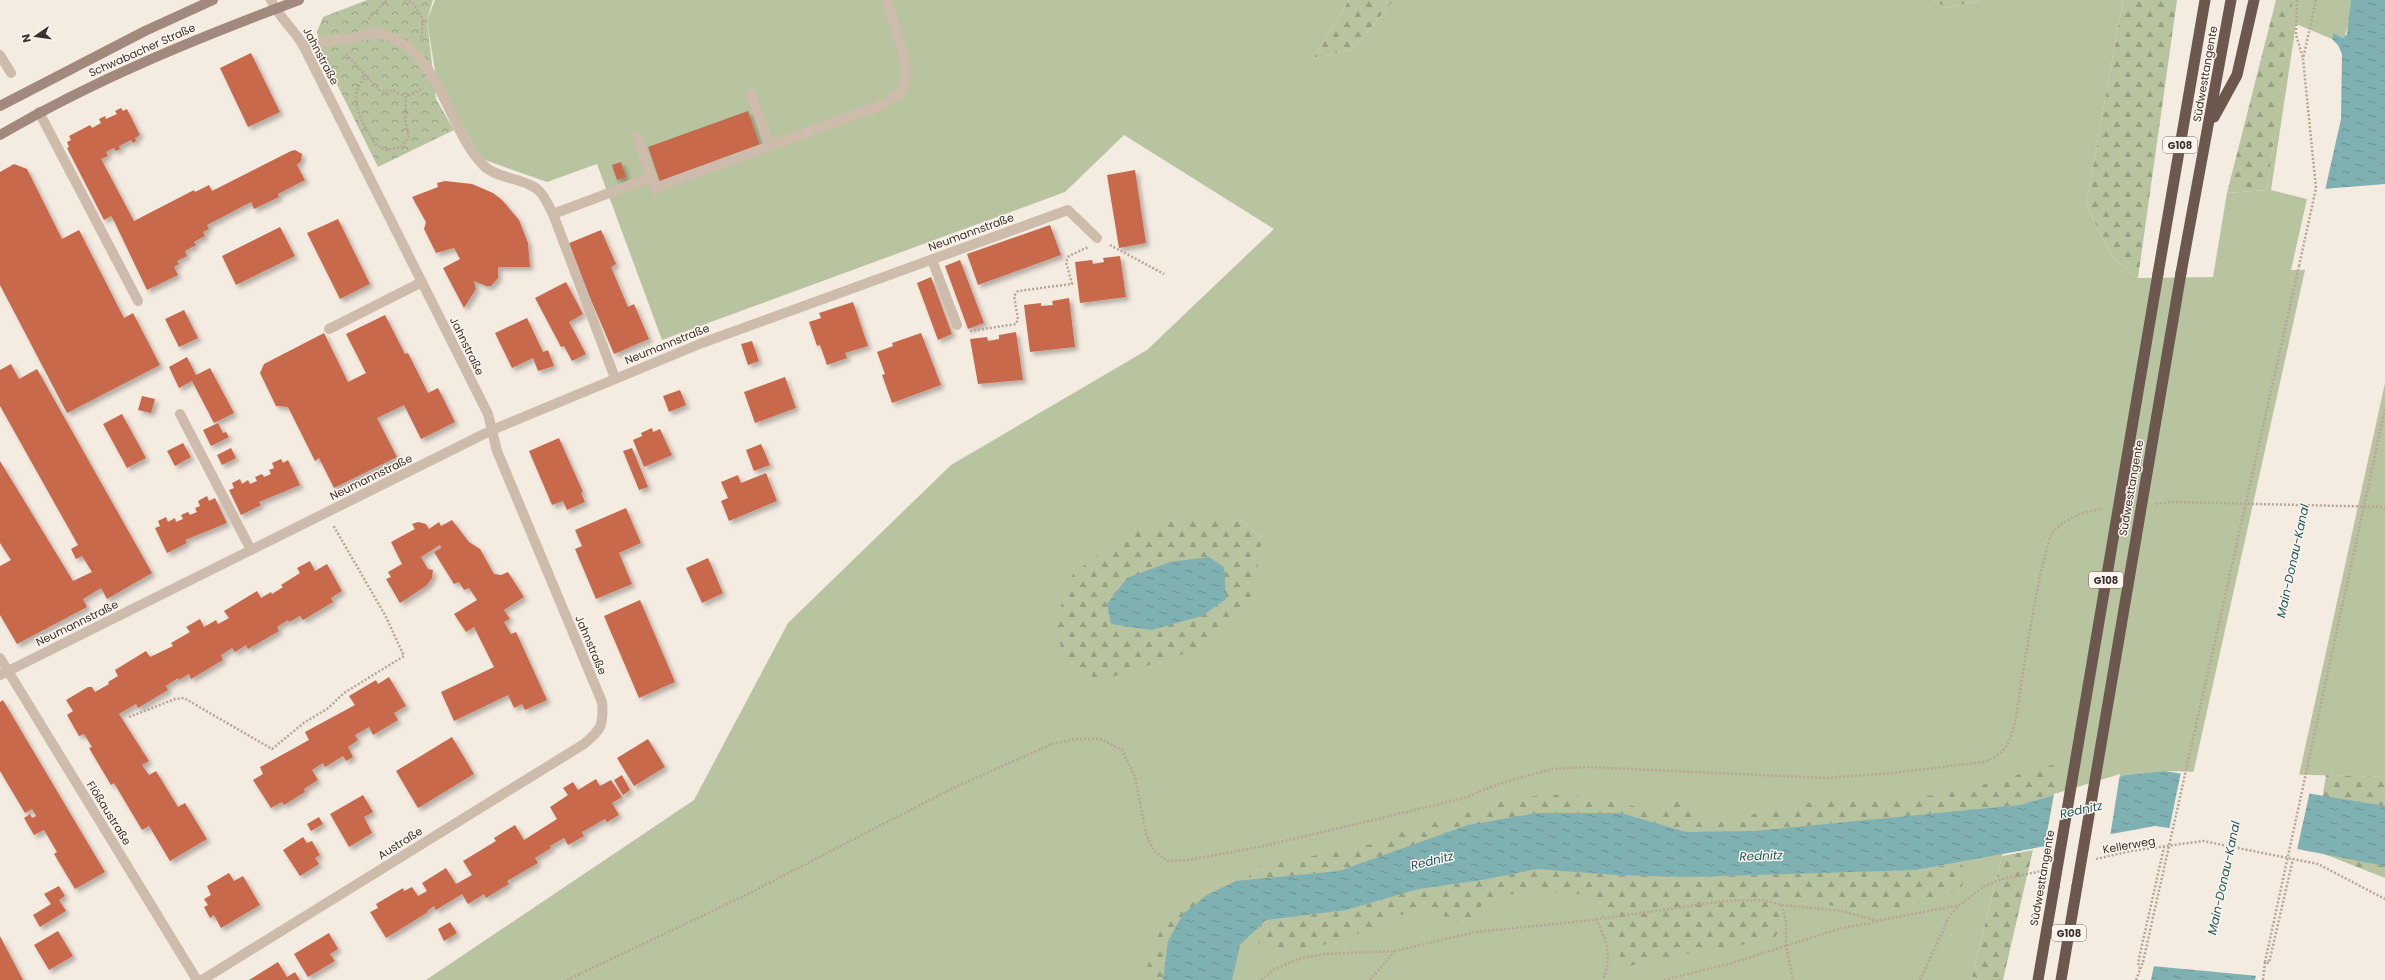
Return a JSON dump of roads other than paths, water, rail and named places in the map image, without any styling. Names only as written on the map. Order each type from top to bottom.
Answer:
[{"type":"highway","name":"Südwesttangente","points":[[2038,980],[2204,0]]},
{"type":"highway","name":"Südwesttangente","points":[[2061,980],[2181,274],[2231,0]]},
{"type":"highway","points":[[2209,126],[2236,75],[2254,0]]},
{"type":"main road","name":"Schwabacher Straße","points":[[0,106],[145,31],[213,0]]},
{"type":"main road","name":"Schwabacher Straße","points":[[0,135],[39,112],[99,81],[273,4],[299,0]]},
{"type":"street","points":[[637,137],[655,188],[884,104],[901,92],[907,73],[903,53],[887,0]]},
{"type":"street","name":"Jahnstraße","points":[[273,4],[299,37],[488,414],[497,450],[602,702],[604,720]]},
{"type":"street","points":[[304,47],[325,41],[381,34],[401,43],[415,53],[434,82],[474,154],[485,167],[499,175],[533,186],[541,192],[553,214],[615,378]]},
{"type":"street","points":[[0,55],[11,73]]},
{"type":"street","points":[[751,94],[770,146]]},
{"type":"street","points":[[39,112],[138,301]]},
{"type":"street","points":[[553,214],[652,177]]},
{"type":"street","name":"Neumannstraße","points":[[4,673],[492,430],[702,343],[1068,210],[1097,238]]},
{"type":"street","points":[[932,260],[957,325]]},
{"type":"street","points":[[329,329],[422,282]]},
{"type":"street","points":[[180,414],[251,550]]},
{"type":"street","name":"Flößaustraße","points":[[0,658],[4,673],[197,980]]},
{"type":"street","name":"Austraße","points":[[202,980],[584,744],[597,734],[604,720]]},
{"type":"water","points":[[2351,0],[2385,0],[2385,374],[2294,791],[2385,806],[2385,866],[2282,846],[2255,980],[2151,980],[2182,830],[2155,826],[1915,870],[1689,877],[1615,875],[1537,869],[1482,880],[1418,889],[1346,910],[1266,920],[1240,945],[1232,980],[1163,980],[1168,941],[1183,914],[1207,895],[1236,881],[1339,871],[1468,825],[1537,813],[1621,813],[1686,832],[1755,831],[2020,805],[2125,775],[2165,771],[2194,776],[2341,119],[2342,54],[2338,45],[2332,39],[2333,33],[2343,38],[2347,34]]},
{"type":"water","points":[[1209,557],[1224,567],[1226,599],[1202,616],[1151,630],[1111,624],[1107,604],[1127,578],[1170,562]]},
{"type":"water label","name":"Main-Donau-Kanal","points":[[2293,561]]},
{"type":"water label","name":"Rednitz","points":[[2081,810]]},
{"type":"water label","name":"Rednitz","points":[[1761,856]]},
{"type":"water label","name":"Rednitz","points":[[1432,861]]},
{"type":"water label","name":"Main-Donau-Kanal","points":[[2224,878]]}]
